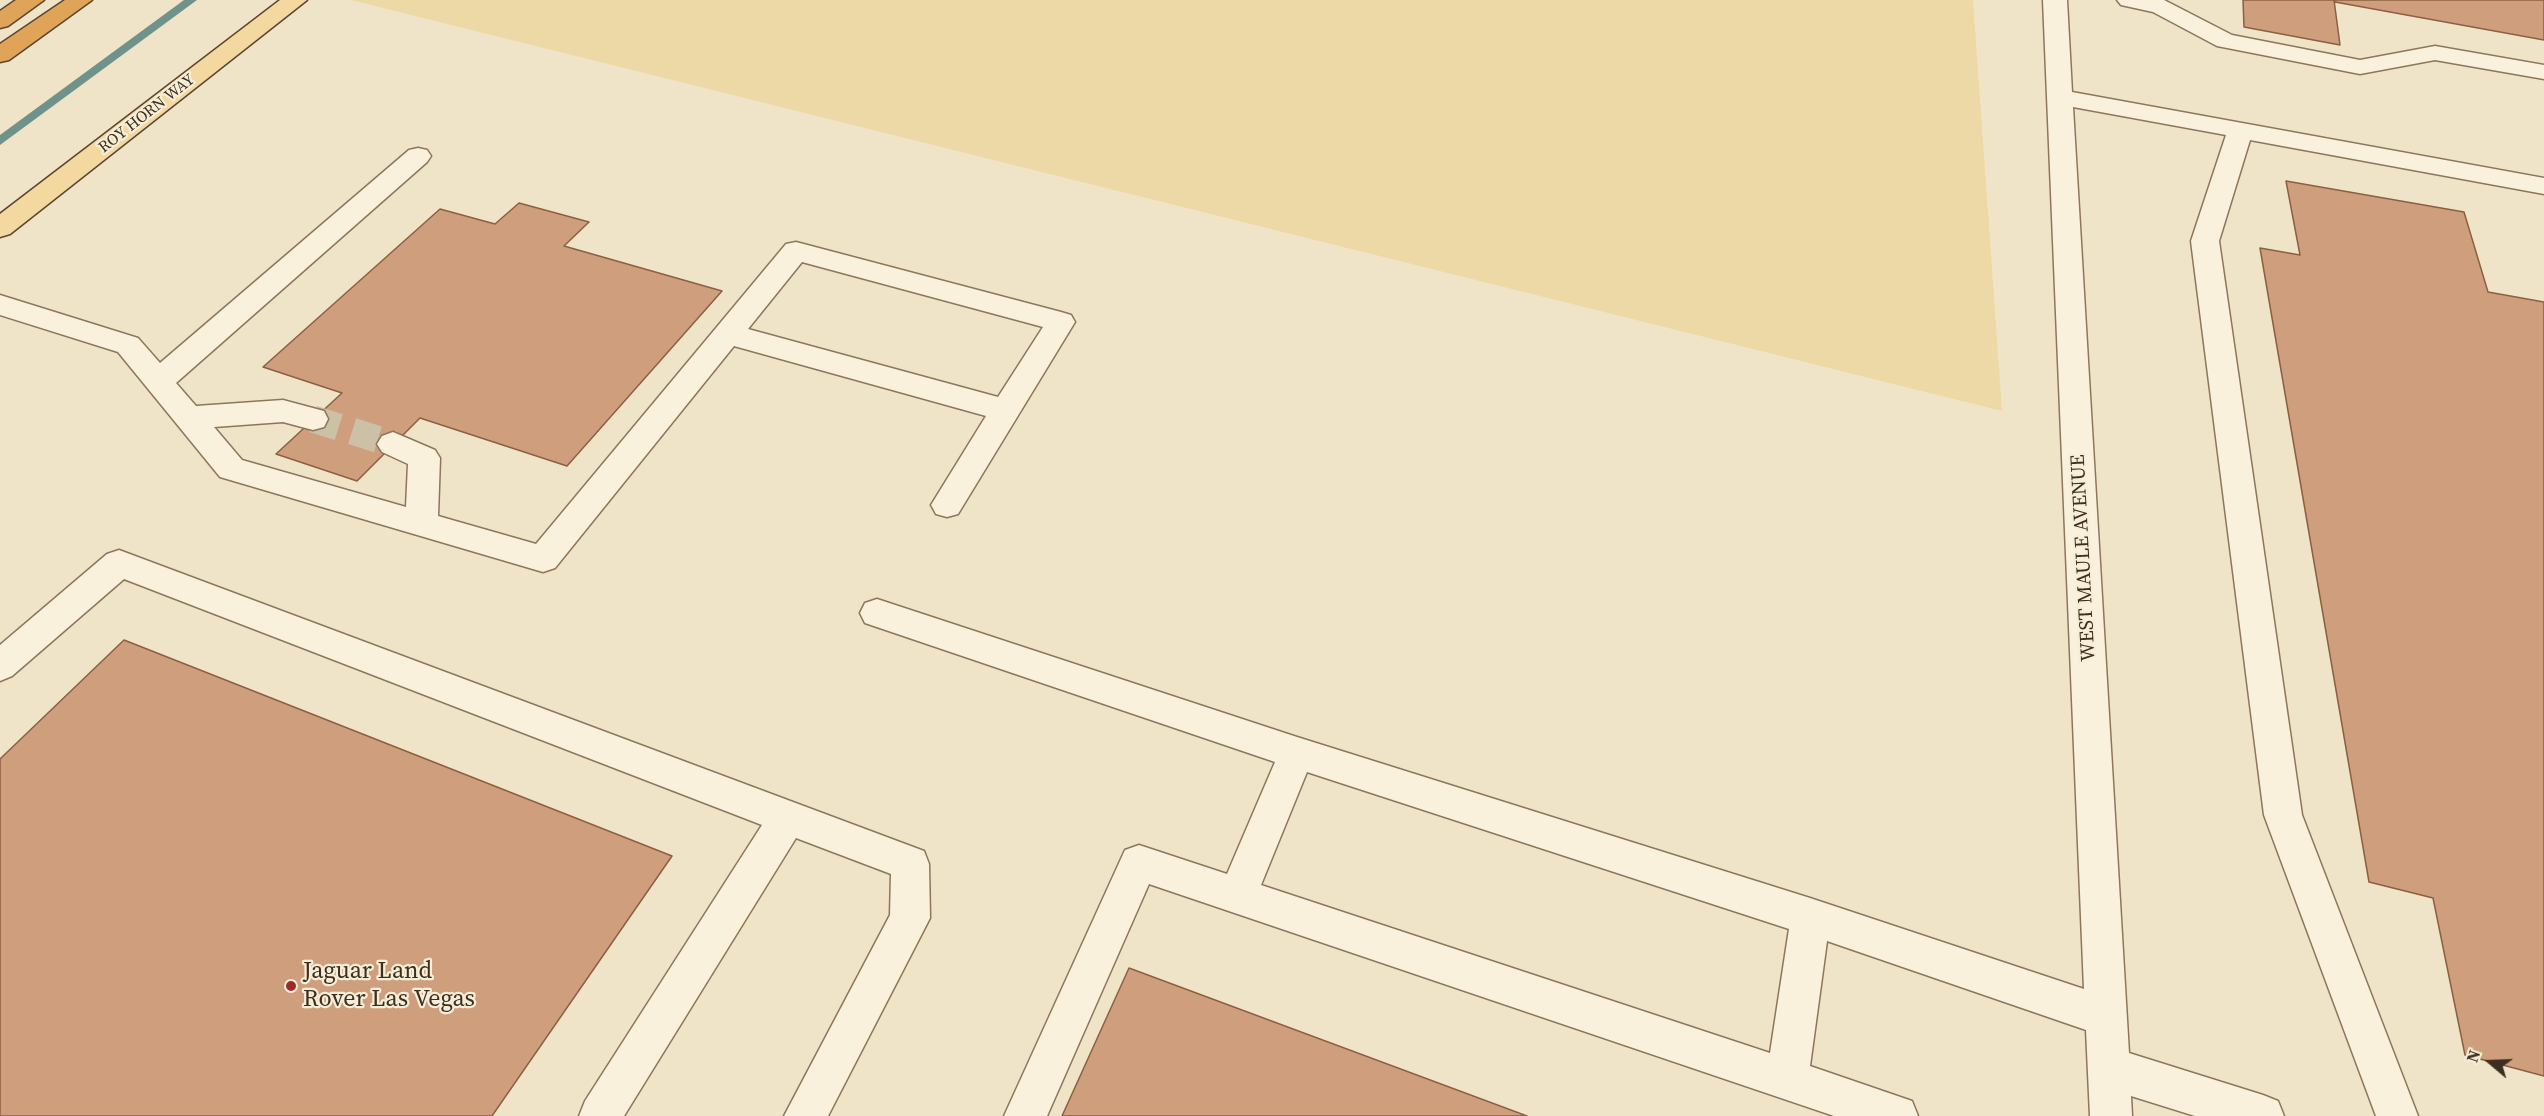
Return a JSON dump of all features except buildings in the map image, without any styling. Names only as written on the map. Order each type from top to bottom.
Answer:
[{"type":"highway","points":[[0,21],[33,0]]},
{"type":"highway","points":[[0,56],[80,0]]},
{"type":"main road","name":"ROY HORN WAY","points":[[0,228],[295,0]]},
{"type":"street","name":"WEST MAULE AVENUE","points":[[2055,0],[2112,1116]]},
{"type":"street","points":[[2129,0],[2160,3],[2225,41],[2360,67],[2435,53],[2544,72]]},
{"type":"street","points":[[2060,98],[2544,186]]},
{"type":"street","points":[[2240,130],[2205,241],[2283,815],[2397,1116]]},
{"type":"street","points":[[158,382],[418,156]]},
{"type":"street","points":[[0,305],[128,345],[231,469],[543,559],[796,251],[1061,322],[947,505]]},
{"type":"street","points":[[729,334],[1005,410]]},
{"type":"street","points":[[190,418],[283,411],[313,419]]},
{"type":"street","points":[[393,444],[424,458],[422,525]]},
{"type":"street","points":[[0,666],[119,563],[910,864],[910,918],[805,1116]]},
{"type":"street","points":[[877,612],[1297,753],[1810,917],[2107,1017]]},
{"type":"street","points":[[1237,897],[1297,753]]},
{"type":"street","points":[[600,1116],[787,818]]},
{"type":"street","points":[[1025,1116],[1139,863],[1788,1077],[1897,1116]]},
{"type":"street","points":[[1788,1077],[1810,917]]},
{"type":"street","points":[[2109,1068],[2262,1116]]},
{"type":"sand","points":[[351,0],[1973,0],[2002,411]]},
{"type":"waterway","points":[[0,141],[191,0]]},
{"type":"tunnel","points":[[313,419],[393,444]]},
{"type":"place","name":"Jaguar Land Rover Las Vegas","points":[[291,986]]}]
